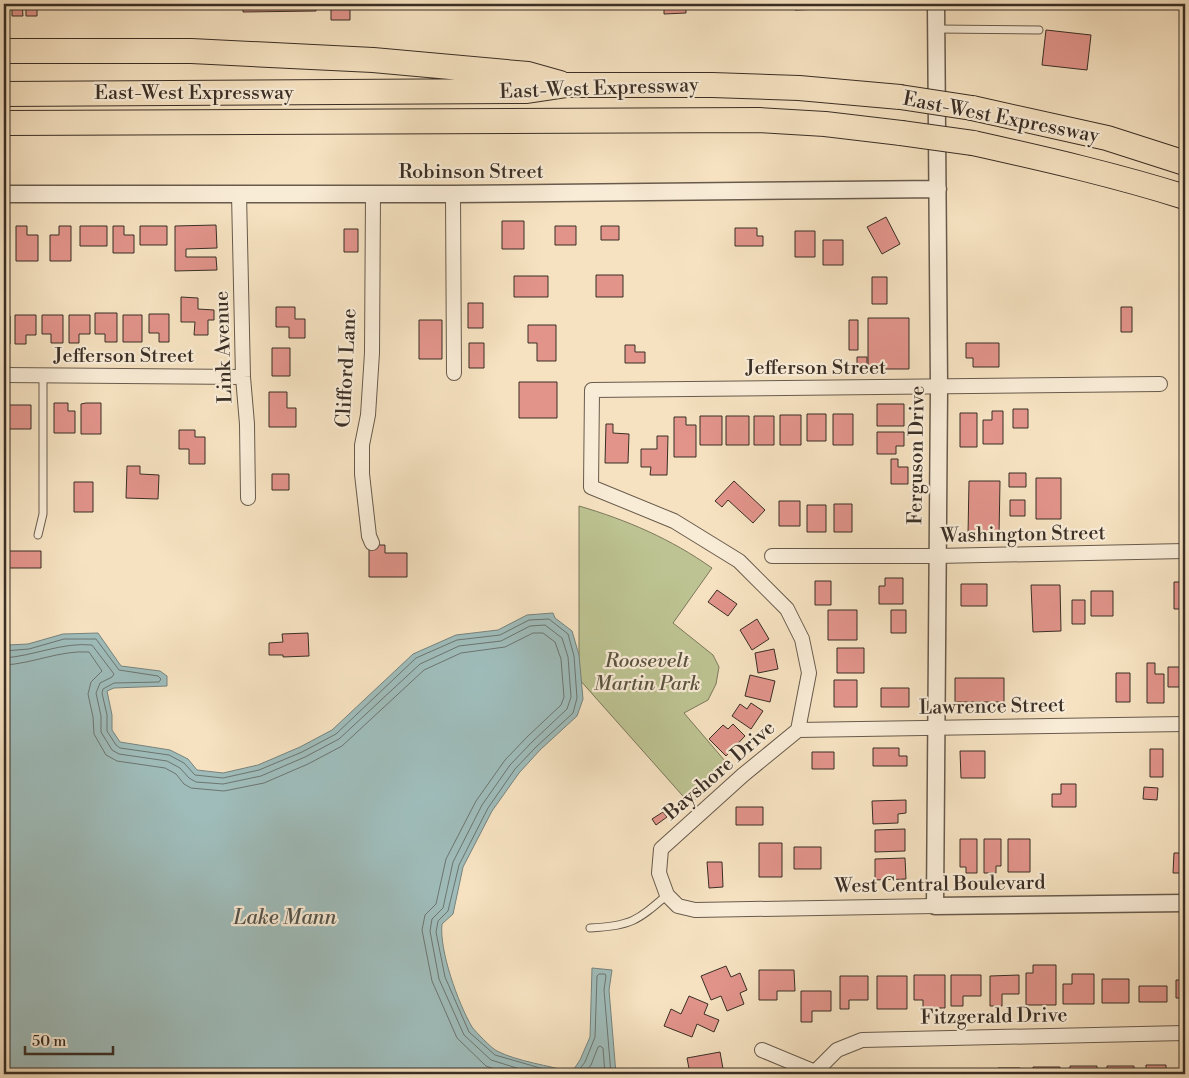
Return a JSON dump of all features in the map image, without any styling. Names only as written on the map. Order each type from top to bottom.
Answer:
[{"type":"highway","points":[[4,51],[192,51],[373,60],[528,74],[567,85]]},
{"type":"highway","name":"East-West Expressway","points":[[4,94],[527,92],[567,85],[790,88],[900,97],[972,108],[1106,138],[1185,163]]},
{"type":"highway","name":"East-West Expressway","points":[[4,123],[759,120],[825,124],[973,143],[1060,162],[1130,180],[1185,197]]},
{"type":"highway","points":[[4,132],[258,122]]},
{"type":"street","name":"Ferguson Drive","points":[[935,906],[939,387],[936,4]]},
{"type":"street","name":"Robinson Street","points":[[4,194],[453,194],[938,189]]},
{"type":"street","name":"Link Avenue","points":[[239,194],[248,498]]},
{"type":"street","name":"Clifford Lane","points":[[372,543],[369,536],[362,474],[362,445],[368,415],[372,353],[373,194]]},
{"type":"street","points":[[453,194],[454,373]]},
{"type":"street","name":"Jefferson Street","points":[[4,375],[243,377]]},
{"type":"street","name":"Jefferson Street","points":[[591,487],[592,390],[1160,384]]},
{"type":"street","name":"Bayshore Drive","points":[[591,487],[674,521],[738,561],[787,609],[802,639],[809,674],[798,730],[661,849],[659,873],[667,895]]},
{"type":"street","name":"Washington Street","points":[[772,556],[937,556],[1185,552]]},
{"type":"street","name":"Lawrence Street","points":[[798,730],[1185,724]]},
{"type":"street","name":"West Central Boulevard","points":[[667,895],[678,906],[695,910],[1185,903]]},
{"type":"street","name":"Fitzgerald Drive","points":[[814,1073],[837,1050],[862,1040],[1185,1033]]},
{"type":"street","points":[[762,1050],[814,1073]]},
{"type":"lane","points":[[936,28],[1039,30]]},
{"type":"lane","points":[[38,536],[43,514],[43,376]]},
{"type":"lane","points":[[590,928],[617,926],[634,921],[667,895]]},
{"type":"green space","name":"Roosevelt Martin Park","points":[[579,506],[648,531],[681,548],[712,568],[673,623],[713,655],[719,667],[716,684],[708,700],[684,713],[731,768],[690,804],[579,679]]},
{"type":"water","name":"Lake Mann","points":[[553,613],[555,618],[572,631],[579,655],[583,699],[577,716],[540,750],[519,773],[492,811],[463,867],[453,914],[442,924],[443,948],[456,991],[467,1017],[472,1027],[488,1043],[505,1055],[572,1072],[580,1060],[590,1037],[592,968],[612,970],[609,990],[616,1074],[4,1074],[4,648],[8,645],[28,644],[63,634],[98,633],[121,666],[160,671],[167,676],[167,686],[114,688],[107,691],[112,715],[112,730],[120,742],[170,750],[188,759],[197,770],[223,773],[258,765],[300,747],[332,730],[413,654],[456,635],[498,630],[527,615]]},
{"type":"building","points":[[12,4],[22,4],[23,16],[12,16]]},
{"type":"building","points":[[26,4],[37,4],[37,16],[26,16]]},
{"type":"building","points":[[243,4],[316,4],[316,11],[243,12]]},
{"type":"building","points":[[331,4],[350,4],[350,20],[331,20]]},
{"type":"building","points":[[664,4],[686,4],[686,13],[664,14]]},
{"type":"building","points":[[795,4],[823,4],[823,9],[795,10]]},
{"type":"building","points":[[1046,30],[1091,35],[1087,70],[1042,65]]},
{"type":"building","points":[[886,217],[900,244],[882,254],[867,227]]},
{"type":"building","points":[[502,221],[524,221],[524,249],[502,249]]},
{"type":"building","points":[[216,225],[217,248],[186,249],[186,257],[216,257],[217,270],[175,271],[175,226]]},
{"type":"building","points":[[16,226],[27,226],[27,235],[38,235],[38,261],[16,261]]},
{"type":"building","points":[[59,226],[71,226],[71,261],[50,261],[50,235],[59,235]]},
{"type":"building","points":[[80,226],[107,226],[107,246],[80,246]]},
{"type":"building","points":[[113,226],[124,226],[124,235],[134,235],[134,253],[113,253]]},
{"type":"building","points":[[140,226],[167,226],[167,245],[140,245]]},
{"type":"building","points":[[555,226],[576,226],[576,245],[555,245]]},
{"type":"building","points":[[601,226],[619,226],[619,240],[601,240]]},
{"type":"building","points":[[735,228],[757,228],[757,236],[763,236],[763,246],[735,246]]},
{"type":"building","points":[[344,229],[358,229],[358,252],[344,252]]},
{"type":"building","points":[[795,231],[815,231],[815,257],[795,257]]},
{"type":"building","points":[[823,240],[843,240],[843,265],[823,265]]},
{"type":"building","points":[[596,275],[623,275],[623,297],[596,297]]},
{"type":"building","points":[[514,276],[548,276],[548,297],[514,297]]},
{"type":"building","points":[[872,277],[887,277],[887,304],[872,304]]},
{"type":"building","points":[[181,297],[198,298],[198,309],[214,310],[214,320],[208,320],[208,335],[194,335],[195,322],[181,322]]},
{"type":"building","points":[[468,303],[483,303],[483,328],[468,328]]},
{"type":"building","points":[[276,307],[295,307],[295,319],[305,319],[305,338],[289,338],[289,327],[276,327]]},
{"type":"building","points":[[1121,307],[1132,307],[1132,332],[1121,332]]},
{"type":"building","points":[[95,313],[117,313],[117,342],[105,342],[105,334],[95,334]]},
{"type":"building","points":[[149,314],[169,314],[169,342],[159,342],[159,333],[149,333]]},
{"type":"building","points":[[15,315],[36,315],[36,335],[26,335],[26,344],[15,344]]},
{"type":"building","points":[[42,315],[63,315],[63,343],[51,343],[51,334],[42,334]]},
{"type":"building","points":[[69,315],[90,315],[90,334],[79,334],[79,343],[69,343]]},
{"type":"building","points":[[123,315],[142,315],[142,342],[123,342]]},
{"type":"building","points":[[4,316],[10,316],[10,344],[4,344]]},
{"type":"building","points":[[868,318],[909,318],[909,369],[868,369]]},
{"type":"building","points":[[419,320],[442,320],[442,359],[419,359]]},
{"type":"building","points":[[849,320],[858,320],[858,350],[849,350]]},
{"type":"building","points":[[528,325],[556,325],[556,361],[537,361],[537,343],[528,343]]},
{"type":"building","points":[[469,343],[484,343],[484,368],[469,368]]},
{"type":"building","points":[[966,343],[999,343],[999,367],[973,367],[973,358],[966,358]]},
{"type":"building","points":[[625,345],[635,345],[635,352],[645,352],[645,363],[625,363]]},
{"type":"building","points":[[272,348],[290,348],[290,376],[272,376]]},
{"type":"building","points":[[857,357],[867,357],[867,368],[857,368]]},
{"type":"building","points":[[519,382],[557,382],[557,418],[519,418]]},
{"type":"building","points":[[269,392],[287,392],[287,408],[296,408],[296,427],[269,427]]},
{"type":"building","points":[[54,403],[68,403],[68,411],[75,411],[75,433],[54,433]]},
{"type":"building","points":[[101,403],[101,434],[81,434],[81,404]]},
{"type":"building","points":[[877,404],[904,404],[904,426],[877,426]]},
{"type":"building","points":[[4,405],[31,405],[31,429],[4,429]]},
{"type":"building","points":[[1013,409],[1028,409],[1028,428],[1013,428]]},
{"type":"building","points":[[992,411],[1003,411],[1003,444],[983,444],[983,420],[992,420]]},
{"type":"building","points":[[960,413],[977,413],[977,447],[960,447]]},
{"type":"building","points":[[807,414],[826,414],[826,441],[807,441]]},
{"type":"building","points":[[833,414],[853,414],[853,445],[833,445]]},
{"type":"building","points":[[780,415],[801,415],[801,445],[780,445]]},
{"type":"building","points":[[700,416],[722,416],[722,445],[700,445]]},
{"type":"building","points":[[726,416],[749,416],[749,445],[726,445]]},
{"type":"building","points":[[754,416],[774,416],[774,445],[754,445]]},
{"type":"building","points":[[674,417],[686,417],[686,425],[696,425],[696,457],[674,457]]},
{"type":"building","points":[[606,424],[613,424],[613,433],[629,434],[628,463],[605,463]]},
{"type":"building","points":[[179,430],[195,430],[195,437],[205,437],[205,464],[189,464],[189,449],[179,449]]},
{"type":"building","points":[[877,432],[904,432],[904,446],[896,446],[896,454],[877,454]]},
{"type":"building","points":[[657,436],[668,436],[667,475],[650,475],[651,467],[641,467],[641,449],[657,449]]},
{"type":"building","points":[[891,459],[898,459],[898,467],[908,467],[908,484],[891,484]]},
{"type":"building","points":[[127,466],[140,466],[140,474],[159,475],[158,499],[126,498]]},
{"type":"building","points":[[1009,473],[1026,473],[1026,487],[1009,487]]},
{"type":"building","points":[[272,474],[289,474],[289,490],[272,490]]},
{"type":"building","points":[[1036,478],[1061,478],[1061,519],[1036,519]]},
{"type":"building","points":[[734,481],[765,510],[753,523],[728,500],[722,507],[715,501]]},
{"type":"building","points":[[969,481],[1000,481],[999,536],[968,535]]},
{"type":"building","points":[[74,482],[93,482],[93,512],[74,512]]},
{"type":"building","points":[[1010,500],[1025,500],[1025,516],[1010,516]]},
{"type":"building","points":[[779,501],[800,501],[800,526],[779,526]]},
{"type":"building","points":[[834,504],[852,504],[852,532],[834,532]]},
{"type":"building","points":[[807,505],[826,505],[826,532],[807,532]]},
{"type":"building","points":[[369,545],[385,545],[385,553],[407,553],[407,577],[369,577]]},
{"type":"building","points":[[6,551],[41,551],[41,568],[6,568]]},
{"type":"building","points":[[885,578],[903,578],[903,604],[879,604],[879,586],[885,586]]},
{"type":"building","points":[[815,581],[831,581],[831,605],[815,605]]},
{"type":"building","points":[[1174,582],[1185,582],[1185,609],[1174,609]]},
{"type":"building","points":[[961,584],[987,584],[987,606],[961,606]]},
{"type":"building","points":[[1031,585],[1060,585],[1061,631],[1033,632]]},
{"type":"building","points":[[717,590],[737,604],[728,616],[708,602]]},
{"type":"building","points":[[1091,591],[1113,591],[1113,616],[1091,616]]},
{"type":"building","points":[[1072,600],[1085,600],[1085,624],[1072,624]]},
{"type":"building","points":[[828,610],[857,610],[857,640],[828,640]]},
{"type":"building","points":[[891,610],[906,610],[906,633],[891,633]]},
{"type":"building","points":[[757,619],[769,639],[752,650],[740,630]]},
{"type":"building","points":[[308,633],[309,656],[283,657],[283,655],[269,655],[269,643],[283,642],[282,634]]},
{"type":"building","points":[[837,648],[864,648],[864,673],[837,673]]},
{"type":"building","points":[[774,649],[778,669],[758,673],[755,653]]},
{"type":"building","points":[[1147,663],[1155,663],[1155,674],[1164,674],[1164,703],[1147,703]]},
{"type":"building","points":[[1168,667],[1185,667],[1185,687],[1168,687]]},
{"type":"building","points":[[1116,673],[1130,673],[1130,702],[1116,702]]},
{"type":"building","points":[[750,675],[775,681],[770,702],[745,696]]},
{"type":"building","points":[[955,678],[1004,678],[1004,702],[955,702]]},
{"type":"building","points":[[834,680],[857,680],[857,707],[834,707]]},
{"type":"building","points":[[881,688],[909,688],[909,707],[881,707]]},
{"type":"building","points":[[751,703],[763,711],[751,729],[732,716],[740,704],[747,709]]},
{"type":"building","points":[[733,724],[745,736],[726,756],[709,739],[723,725],[728,729]]},
{"type":"building","points":[[873,748],[899,748],[899,756],[907,756],[907,766],[873,766]]},
{"type":"building","points":[[1150,749],[1163,749],[1163,777],[1150,777]]},
{"type":"building","points":[[960,751],[985,751],[985,778],[961,778]]},
{"type":"building","points":[[812,752],[834,752],[834,769],[812,769]]},
{"type":"building","points":[[1061,784],[1076,784],[1076,807],[1052,807],[1052,794],[1061,794]]},
{"type":"building","points":[[1144,787],[1158,788],[1157,800],[1143,799]]},
{"type":"building","points":[[906,800],[906,813],[898,814],[898,823],[873,824],[872,801]]},
{"type":"building","points":[[736,807],[763,807],[763,825],[736,825]]},
{"type":"building","points":[[663,812],[667,817],[656,825],[652,819]]},
{"type":"building","points":[[905,829],[905,851],[875,852],[875,830]]},
{"type":"building","points":[[960,839],[977,839],[977,873],[966,873],[966,867],[960,867]]},
{"type":"building","points":[[984,839],[1001,839],[1001,866],[996,866],[996,873],[984,873]]},
{"type":"building","points":[[1008,839],[1030,839],[1030,872],[1008,872]]},
{"type":"building","points":[[759,843],[782,843],[782,877],[759,877]]},
{"type":"building","points":[[794,847],[821,847],[821,869],[794,869]]},
{"type":"building","points":[[1174,853],[1185,853],[1185,873],[1173,873]]},
{"type":"building","points":[[905,858],[906,879],[875,880],[875,859]]},
{"type":"building","points":[[707,862],[722,862],[723,887],[709,888]]},
{"type":"building","points":[[1033,965],[1056,965],[1056,1005],[1026,1005],[1026,973],[1033,973]]},
{"type":"building","points":[[726,966],[731,977],[740,973],[747,990],[740,993],[744,1004],[727,1011],[721,996],[711,1000],[701,976]]},
{"type":"building","points":[[759,970],[794,970],[795,991],[777,991],[777,1000],[759,1000]]},
{"type":"building","points":[[1072,974],[1094,974],[1094,1004],[1063,1004],[1063,984],[1072,984]]},
{"type":"building","points":[[914,975],[945,975],[945,1008],[923,1008],[923,1000],[914,1000]]},
{"type":"building","points":[[951,975],[981,975],[981,996],[963,996],[963,1006],[951,1006]]},
{"type":"building","points":[[1019,975],[1019,994],[1002,994],[1002,1006],[990,1006],[990,976]]},
{"type":"building","points":[[840,976],[868,976],[868,1000],[849,1000],[849,1009],[840,1009]]},
{"type":"building","points":[[877,976],[907,976],[907,1009],[877,1009]]},
{"type":"building","points":[[1102,979],[1129,979],[1129,1003],[1102,1003]]},
{"type":"building","points":[[1176,980],[1185,980],[1185,998],[1176,998]]},
{"type":"building","points":[[1139,986],[1167,986],[1167,1002],[1139,1002]]},
{"type":"building","points":[[801,991],[831,991],[831,1011],[812,1011],[812,1022],[801,1022]]},
{"type":"building","points":[[689,996],[708,1004],[704,1014],[719,1020],[714,1032],[697,1024],[692,1037],[664,1026],[671,1009],[681,1014]]},
{"type":"building","points":[[720,1052],[724,1074],[690,1074],[687,1058]]},
{"type":"building","points":[[1146,1065],[1166,1065],[1166,1074],[1146,1074]]},
{"type":"building","points":[[1070,1066],[1097,1066],[1097,1074],[1070,1074]]},
{"type":"building","points":[[1107,1066],[1134,1066],[1134,1074],[1107,1074]]},
{"type":"building","points":[[1033,1067],[1060,1067],[1060,1074],[1033,1074]]},
{"type":"building","points":[[998,1068],[1020,1068],[1020,1074],[998,1074]]},
{"type":"building","points":[[958,1069],[985,1069],[985,1074],[958,1074]]},
{"type":"building","points":[[920,1070],[948,1070],[948,1074],[920,1074]]}]
